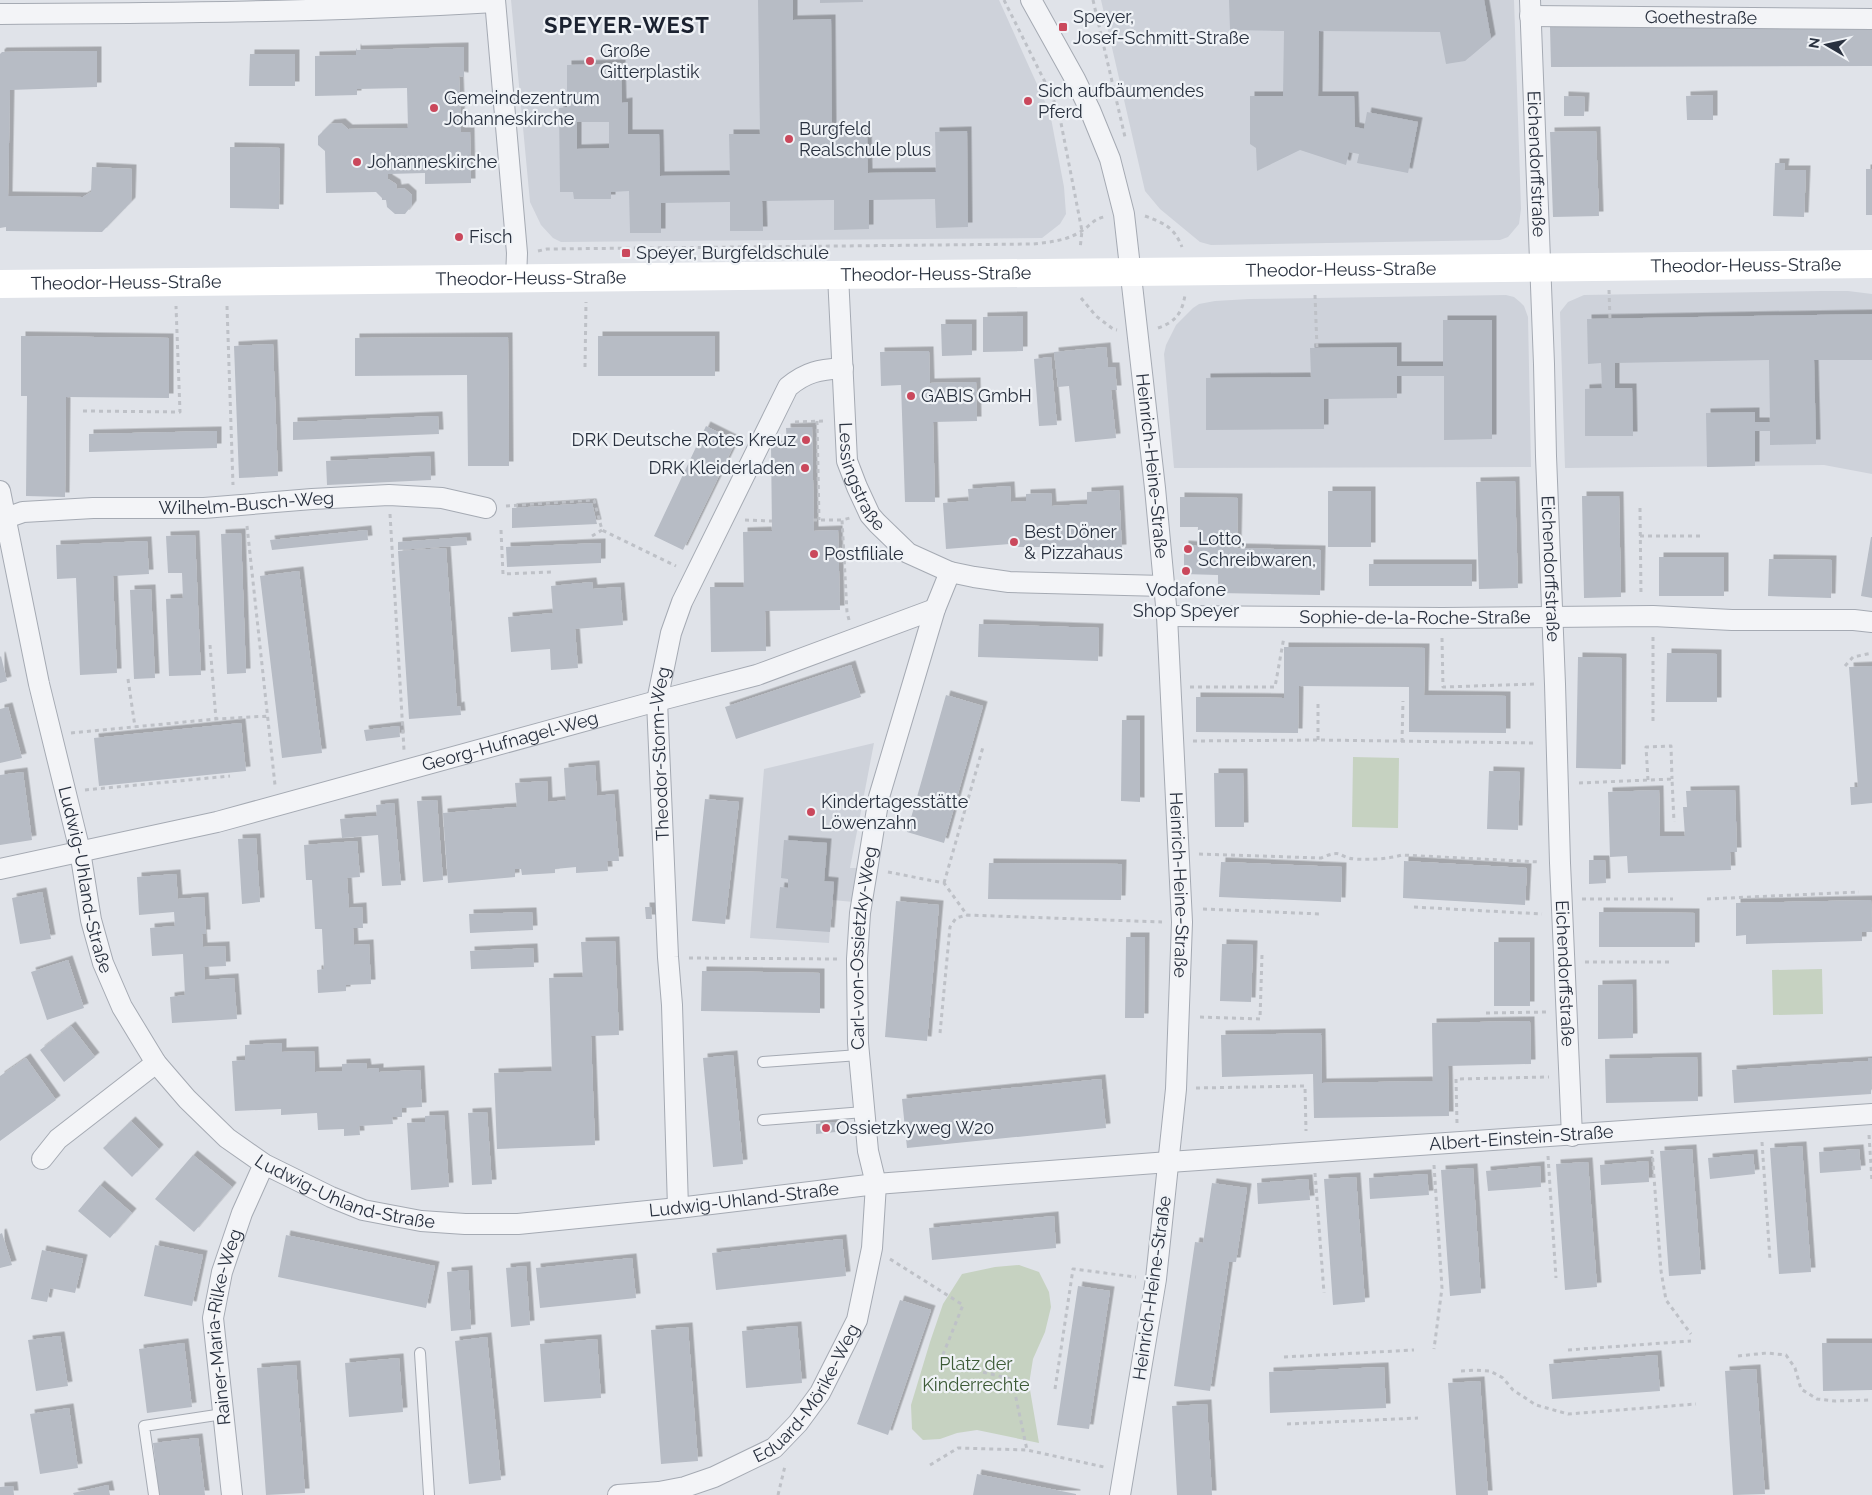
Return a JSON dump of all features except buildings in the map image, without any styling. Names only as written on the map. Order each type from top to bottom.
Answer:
[{"type":"main road","name":"Theodor-Heuss-Straße","points":[[0,284],[1872,264]]},
{"type":"street","name":"Heinrich-Heine-Straße","points":[[1031,0],[1075,79],[1110,159],[1124,214],[1156,488],[1174,741],[1182,916],[1176,1088],[1156,1279],[1120,1495]]},
{"type":"street","points":[[0,14],[211,6],[404,8],[495,1],[517,253],[516,279]]},
{"type":"street","name":"Goethestraße","points":[[1530,8],[1872,19]]},
{"type":"street","name":"Eichendorffstraße","points":[[1530,8],[1560,863],[1572,1136]]},
{"type":"street","name":"Lessingstraße","points":[[838,275],[847,461],[870,515],[908,553],[950,572],[1009,582],[1164,586]]},
{"type":"street","name":"Theodor-Storm-Weg","points":[[678,1208],[672,1005],[668,957],[657,701],[671,633],[682,602],[694,574],[788,387],[812,372],[843,368]]},
{"type":"street","name":"Ludwig-Uhland-Straße","points":[[0,491],[3,519],[64,792],[80,851],[91,920],[103,963],[122,1007],[156,1063],[187,1099],[227,1138],[264,1164],[331,1197],[363,1210],[421,1221],[465,1224],[518,1224],[678,1208],[876,1184],[1169,1162]]},
{"type":"street","name":"Wilhelm-Busch-Weg","points":[[3,519],[24,512],[93,508],[204,508],[312,499],[389,496],[442,498],[486,508]]},
{"type":"street","name":"Carl-von-Ossietzky-Weg","points":[[876,1184],[868,1151],[859,1055],[857,959],[860,914],[879,798],[934,609],[950,572]]},
{"type":"street","name":"Georg-Hufnagel-Weg","points":[[0,869],[217,822],[756,675],[934,609]]},
{"type":"street","name":"Sophie-de-la-Roche-Straße","points":[[1166,616],[1442,618],[1647,616],[1732,620],[1854,620],[1872,622]]},
{"type":"street","points":[[42,1159],[58,1138],[156,1063]]},
{"type":"street","name":"Albert-Einstein-Straße","points":[[1169,1162],[1546,1138],[1870,1114]]},
{"type":"street","name":"Rainer-Maria-Rilke-Weg","points":[[232,1495],[213,1318],[222,1272],[242,1214],[264,1164]]},
{"type":"street","name":"Eduard-Mörike-Weg","points":[[618,1495],[659,1494],[714,1477],[774,1448],[798,1422],[820,1393],[856,1320],[872,1248],[876,1184]]},
{"type":"lane","points":[[763,1062],[859,1055]]},
{"type":"lane","points":[[763,1120],[864,1112]]},
{"type":"lane","points":[[420,1353],[429,1495]]},
{"type":"lane","points":[[154,1495],[144,1426],[223,1414]]},
{"type":"path","points":[[532,252],[547,249],[1032,244],[1062,241],[1082,231],[1061,123],[1053,98],[1004,0]]},
{"type":"path","points":[[1093,0],[1126,140]]},
{"type":"path","points":[[1144,215],[1164,224],[1177,235],[1183,249]]},
{"type":"path","points":[[585,367],[586,278]]},
{"type":"path","points":[[83,411],[180,412],[175,282]]},
{"type":"path","points":[[226,282],[237,505],[249,532],[278,806]]},
{"type":"path","points":[[1315,292],[1316,348]]},
{"type":"path","points":[[1159,328],[1174,322],[1185,297]]},
{"type":"path","points":[[1081,298],[1096,316],[1113,329]]},
{"type":"path","points":[[774,415],[784,422],[845,420]]},
{"type":"path","points":[[817,421],[819,520]]},
{"type":"path","points":[[389,496],[405,771]]},
{"type":"path","points":[[486,508],[594,500],[602,530],[694,574]]},
{"type":"path","points":[[1640,508],[1640,536],[1653,721]]},
{"type":"path","points":[[813,520],[842,520],[870,515]]},
{"type":"path","points":[[842,520],[847,612],[855,637]]},
{"type":"path","points":[[501,530],[503,574],[551,572]]},
{"type":"path","points":[[592,536],[602,530]]},
{"type":"path","points":[[1640,536],[1701,536]]},
{"type":"path","points":[[1170,686],[1275,687],[1284,640],[1284,617]]},
{"type":"path","points":[[1442,618],[1443,688],[1555,684]]},
{"type":"path","points":[[210,645],[216,719]]},
{"type":"path","points":[[1845,666],[1853,656],[1872,653]]},
{"type":"path","points":[[128,679],[135,727]]},
{"type":"path","points":[[1318,700],[1318,740]]},
{"type":"path","points":[[1402,742],[1403,701]]},
{"type":"path","points":[[51,735],[216,719],[269,716]]},
{"type":"path","points":[[1174,741],[1318,740],[1557,744]]},
{"type":"path","points":[[1648,780],[1646,747],[1671,746],[1674,822]]},
{"type":"path","points":[[944,883],[983,747]]},
{"type":"path","points":[[64,792],[230,776]]},
{"type":"path","points":[[1558,783],[1672,779]]},
{"type":"path","points":[[1179,853],[1321,858],[1333,853],[1352,859],[1384,859],[1402,854],[1560,863]]},
{"type":"path","points":[[867,871],[887,872],[944,883],[967,915]]},
{"type":"path","points":[[1707,899],[1859,892]]},
{"type":"path","points":[[1414,907],[1562,907],[1674,899]]},
{"type":"path","points":[[940,1033],[950,927],[956,918],[967,915],[1182,916],[1321,914]]},
{"type":"path","points":[[1179,1016],[1260,1019],[1262,956]]},
{"type":"path","points":[[668,957],[857,959]]},
{"type":"path","points":[[1565,962],[1672,962]]},
{"type":"path","points":[[1486,1013],[1567,1012]]},
{"type":"path","points":[[1457,1143],[1456,1079],[1570,1077]]},
{"type":"path","points":[[1176,1088],[1305,1086],[1324,1293]]},
{"type":"path","points":[[1870,1114],[1872,1181]]},
{"type":"path","points":[[1760,1122],[1770,1260]]},
{"type":"path","points":[[1651,1130],[1661,1271],[1666,1300],[1691,1334]]},
{"type":"path","points":[[1546,1138],[1556,1278]]},
{"type":"path","points":[[1432,1145],[1442,1288],[1434,1348]]},
{"type":"path","points":[[872,1248],[963,1305],[940,1362],[1012,1379],[1027,1450]]},
{"type":"path","points":[[1055,1389],[1073,1270],[1156,1279]]},
{"type":"path","points":[[1568,1350],[1691,1341]]},
{"type":"path","points":[[1284,1357],[1414,1350]]},
{"type":"path","points":[[1738,1356],[1767,1352],[1786,1355],[1795,1368],[1801,1389],[1817,1399],[1835,1401],[1872,1400]]},
{"type":"path","points":[[1461,1372],[1475,1370],[1490,1371],[1503,1378],[1513,1390],[1536,1405],[1568,1414],[1696,1404]]},
{"type":"path","points":[[1287,1424],[1418,1418]]},
{"type":"path","points":[[930,1465],[958,1448],[1027,1450],[1124,1471]]},
{"type":"path","points":[[778,1495],[786,1463]]},
{"type":"shaded area","name":"Burgfeld Realschule plus","points":[[511,0],[999,0],[1050,113],[1064,187],[1066,214],[1060,224],[1042,238],[561,242],[553,238],[541,225],[530,202]]},
{"type":"shaded area","points":[[1101,0],[1514,0],[1521,209],[1519,224],[1508,237],[1500,240],[1211,245],[1200,242],[1160,209],[1145,191]]},
{"type":"shaded area","points":[[1848,291],[1872,294],[1872,474],[1824,465],[1565,468],[1560,312],[1568,302],[1584,295]]},
{"type":"shaded area","points":[[1506,295],[1514,297],[1524,306],[1528,317],[1531,467],[1174,468],[1164,354],[1166,345],[1176,325],[1199,304],[1249,299]]},
{"type":"shaded area","name":"Kindertagesstätte Löwenzahn","points":[[874,743],[850,868],[858,868],[854,902],[832,900],[829,943],[750,938],[764,769]]},
{"type":"green space","points":[[1353,757],[1399,758],[1398,828],[1352,827]]},
{"type":"green space","points":[[1822,969],[1823,1014],[1773,1015],[1772,970]]},
{"type":"green space","name":"Platz der Kinderrechte","points":[[1019,1265],[1039,1272],[1049,1292],[1051,1307],[1045,1332],[1033,1359],[1029,1384],[1039,1443],[977,1430],[957,1433],[940,1439],[923,1440],[912,1429],[911,1405],[943,1304],[962,1274],[995,1267]]},
{"type":"place","name":"Speyer, Josef-Schmitt-Straße","points":[[1063,27]]},
{"type":"place","name":"Große Gitterplastik","points":[[590,61]]},
{"type":"place","name":"Sich aufbäumendes Pferd","points":[[1028,101]]},
{"type":"place","name":"Gemeindezentrum Johanneskirche","points":[[434,108]]},
{"type":"place","name":"Burgfeld Realschule plus","points":[[789,139]]},
{"type":"place","name":"Johanneskirche","points":[[357,162]]},
{"type":"place","name":"Fisch","points":[[459,237]]},
{"type":"place","name":"Speyer, Burgfeldschule","points":[[626,253]]},
{"type":"place","name":"GABIS GmbH","points":[[911,396]]},
{"type":"place","name":"DRK Deutsche Rotes Kreuz","points":[[806,440]]},
{"type":"place","name":"DRK Kleiderladen","points":[[805,468]]},
{"type":"place","name":"Best Döner & Pizzahaus","points":[[1014,542]]},
{"type":"place","name":"Lotto, Schreibwaren,","points":[[1188,549]]},
{"type":"place","name":"Postfiliale","points":[[814,554]]},
{"type":"place","name":"Vodafone Shop Speyer","points":[[1186,571]]},
{"type":"place","name":"Kindertagesstätte Löwenzahn","points":[[811,812]]},
{"type":"place","name":"Ossietzkyweg W20","points":[[826,1128]]},
{"type":"district","name":"SPEYER-WEST","points":[[627,25]]}]
